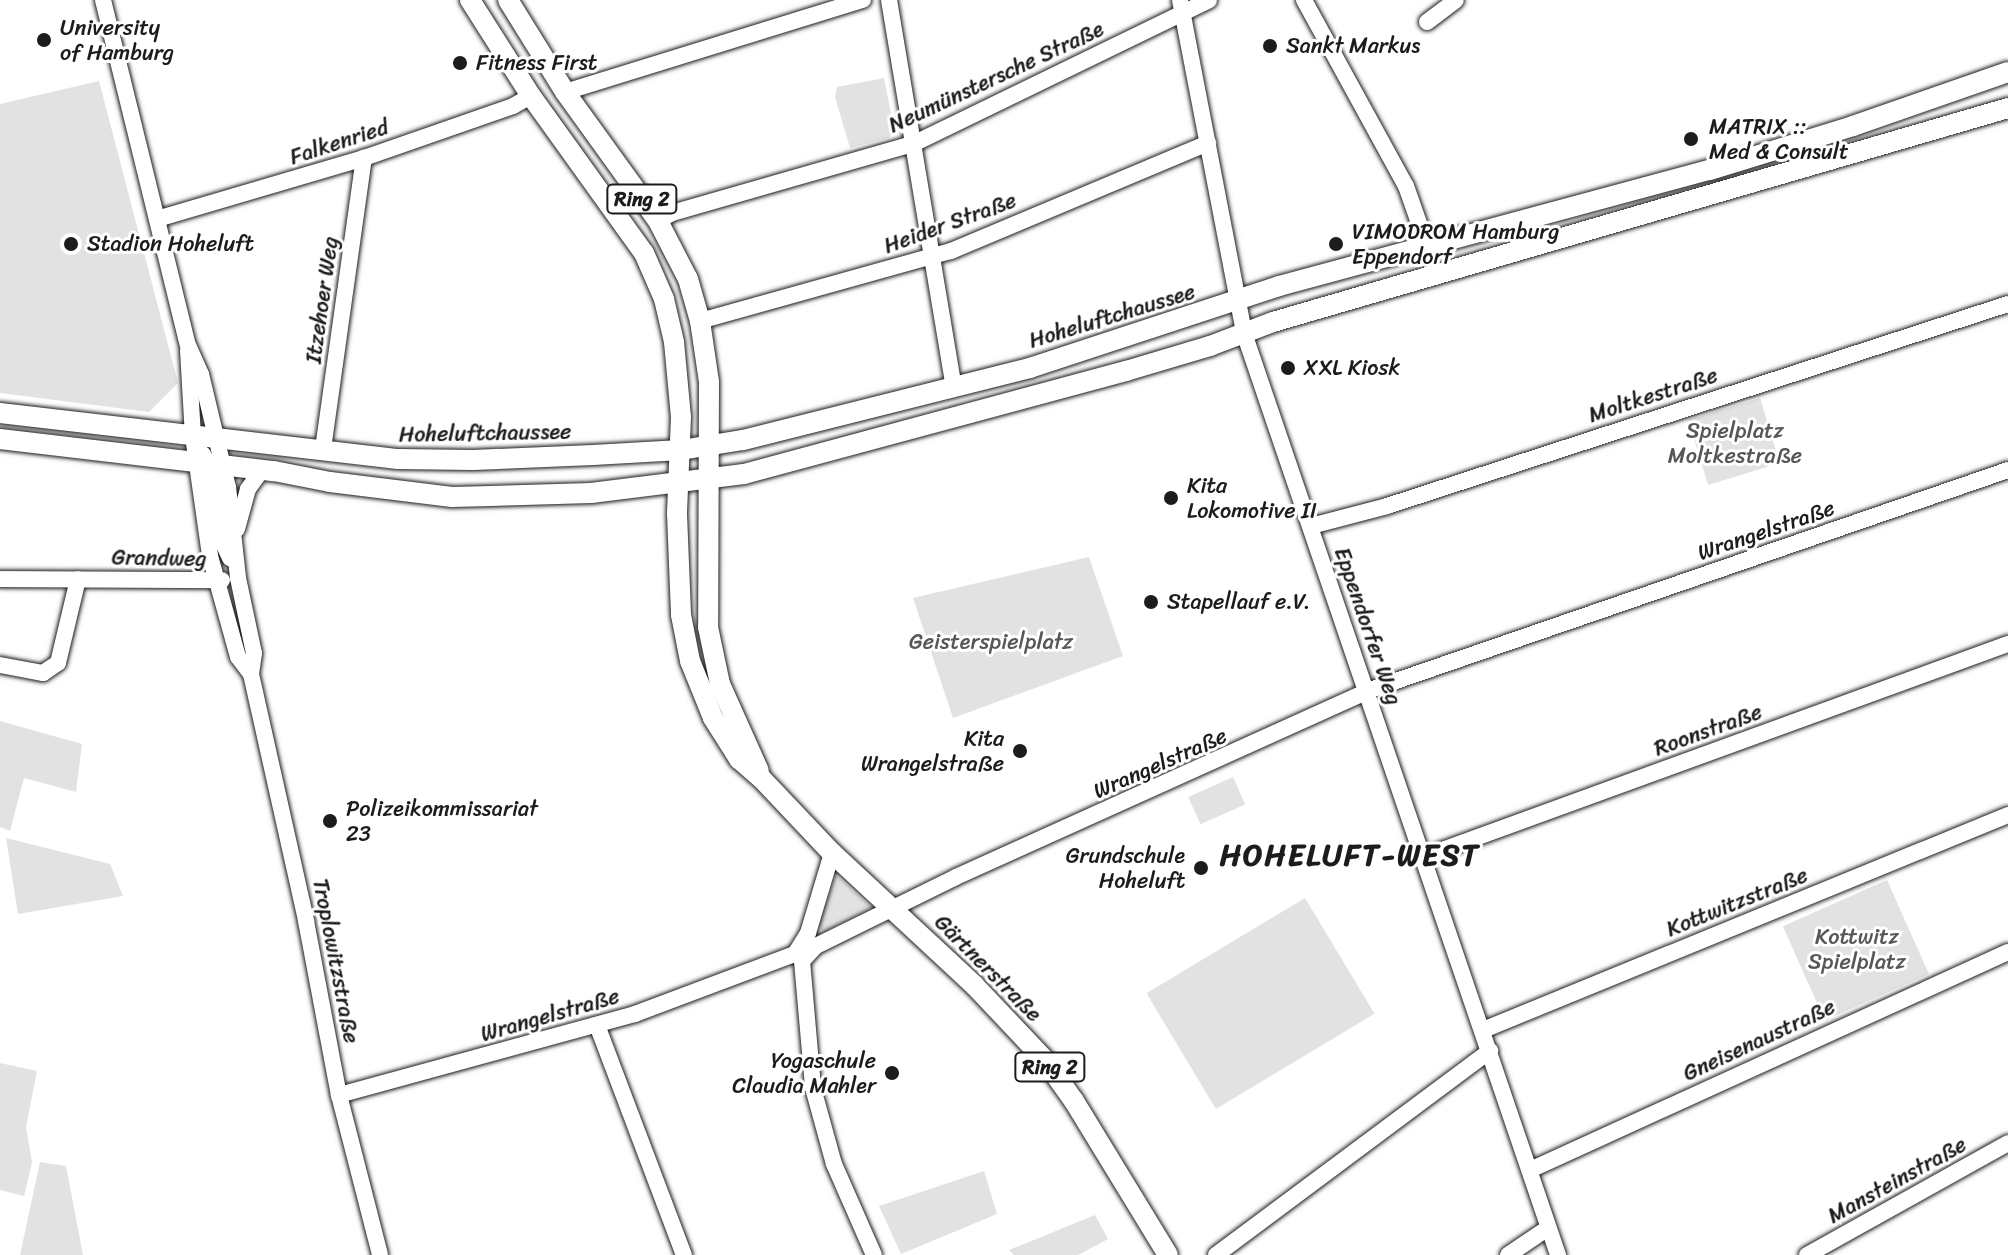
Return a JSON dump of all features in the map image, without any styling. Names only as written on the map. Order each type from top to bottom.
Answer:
[{"type":"main road","name":"Ring 2","points":[[470,0],[531,96],[644,253],[657,281],[674,342],[681,450]]},
{"type":"main road","name":"Ring 2","points":[[508,0],[565,92],[658,221],[688,279],[700,321],[709,382],[711,445]]},
{"type":"main road","name":"Hoheluftchaussee","points":[[207,451],[323,449],[398,459],[473,460],[681,450],[711,445],[1030,368],[1237,300],[1725,166],[2008,72]]},
{"type":"main road","points":[[0,413],[207,451],[262,470],[452,497],[591,493],[744,474],[872,442],[1126,371],[1542,242],[2008,108]]},
{"type":"main road","points":[[0,439],[207,451]]},
{"type":"main road","name":"Gärtnerstraße","points":[[711,445],[707,604],[711,650],[720,684],[762,779]]},
{"type":"main road","name":"Gärtnerstraße","points":[[681,450],[678,592],[690,661],[713,718],[731,750],[832,853],[974,985],[1044,1059],[1082,1114],[1168,1255]]},
{"type":"street","points":[[103,0],[188,345],[216,487],[222,541],[238,578]]},
{"type":"street","points":[[565,92],[863,0]]},
{"type":"street","points":[[889,0],[954,387]]},
{"type":"street","name":"Neumünstersche Straße","points":[[658,221],[672,213],[913,144],[1182,7],[1209,0]]},
{"type":"street","points":[[1304,0],[1406,186],[1427,246]]},
{"type":"street","points":[[1427,22],[1456,0]]},
{"type":"street","name":"Eppendorfer Weg","points":[[1182,7],[1244,333],[1558,1255]]},
{"type":"street","name":"Falkenried","points":[[157,219],[364,158],[513,106],[531,96]]},
{"type":"street","name":"Heider Straße","points":[[700,321],[934,256],[1208,143]]},
{"type":"street","name":"Itzehoer Weg","points":[[323,449],[364,158]]},
{"type":"street","name":"Moltkestraße","points":[[1311,526],[1387,506],[2008,304]]},
{"type":"street","points":[[188,345],[201,374],[207,451]]},
{"type":"street","name":"Troplowitzstraße","points":[[207,451],[234,542],[238,578],[254,653],[251,674],[304,907],[339,1095],[380,1255]]},
{"type":"street","name":"Troplowitzstraße","points":[[207,451],[215,580],[238,657],[251,674]]},
{"type":"street","points":[[234,542],[248,489],[262,470]]},
{"type":"street","name":"Wrangelstraße","points":[[339,1095],[597,1025],[798,957],[956,877],[1367,691],[2008,470]]},
{"type":"street","name":"Grandweg","points":[[0,579],[238,578]]},
{"type":"street","points":[[0,665],[43,673],[58,663],[78,579]]},
{"type":"street","name":"Roonstraße","points":[[1423,857],[2008,644]]},
{"type":"street","name":"Kottwitzstraße","points":[[1483,1030],[2008,815]]},
{"type":"street","points":[[832,853],[798,957],[813,1088],[834,1164],[874,1255]]},
{"type":"street","name":"Gneisenaustraße","points":[[1530,1170],[2008,952]]},
{"type":"street","points":[[597,1025],[684,1255]]},
{"type":"street","points":[[1216,1255],[1490,1051]]},
{"type":"street","name":"Mansteinstraße","points":[[1807,1255],[2008,1143]]},
{"type":"street","points":[[1508,1255],[1548,1228]]},
{"type":"green space","points":[[884,78],[894,129],[889,138],[850,148],[835,97],[837,87]]},
{"type":"green space","name":"Stadion Hoheluft","points":[[99,81],[178,383],[149,412],[0,393],[0,104]]},
{"type":"green space","name":"Spielplatz Moltkestraße","points":[[1760,398],[1780,463],[1708,485],[1688,420]]},
{"type":"green space","name":"Geisterspielplatz","points":[[1089,557],[1123,656],[953,718],[913,598]]},
{"type":"green space","points":[[0,721],[82,744],[76,792],[24,778],[10,831],[0,827]]},
{"type":"green space","points":[[1233,777],[1245,804],[1200,824],[1188,797]]},
{"type":"green space","points":[[6,838],[110,864],[123,896],[18,914]]},
{"type":"green space","points":[[836,875],[872,908],[824,932],[818,927]]},
{"type":"green space","name":"Kottwitz Spielplatz","points":[[1887,880],[1929,974],[1825,1020],[1783,926]]},
{"type":"green space","points":[[1305,898],[1375,1014],[1216,1109],[1146,993]]},
{"type":"green space","points":[[0,1063],[37,1071],[26,1127],[32,1162],[24,1196],[0,1190]]},
{"type":"green space","points":[[40,1162],[66,1166],[83,1255],[20,1255]]},
{"type":"green space","points":[[984,1171],[997,1214],[901,1254],[879,1206]]},
{"type":"green space","points":[[1095,1215],[1108,1239],[1078,1255],[1014,1255],[1009,1250]]},
{"type":"place","name":"University of Hamburg","points":[[44,40]]},
{"type":"place","name":"Sankt Markus","points":[[1270,46]]},
{"type":"place","name":"Fitness First","points":[[460,63]]},
{"type":"place","name":"MATRIX :: Med & Consult","points":[[1691,139]]},
{"type":"place","name":"Stadion Hoheluft","points":[[71,244]]},
{"type":"place","name":"VIMODROM Hamburg Eppendorf","points":[[1336,244]]},
{"type":"place","name":"XXL Kiosk","points":[[1288,368]]},
{"type":"place","name":"Kita Lokomotive II","points":[[1171,498]]},
{"type":"place","name":"Stapellauf e.V.","points":[[1151,602]]},
{"type":"place","name":"Kita Wrangelstraße","points":[[1020,751]]},
{"type":"place","name":"Polizeikommissariat 23","points":[[330,821]]},
{"type":"place","name":"Grundschule Hoheluft","points":[[1201,868]]},
{"type":"place","name":"Yogaschule Claudia Mahler","points":[[892,1073]]},
{"type":"district","name":"HOHELUFT-WEST","points":[[1350,855]]}]
